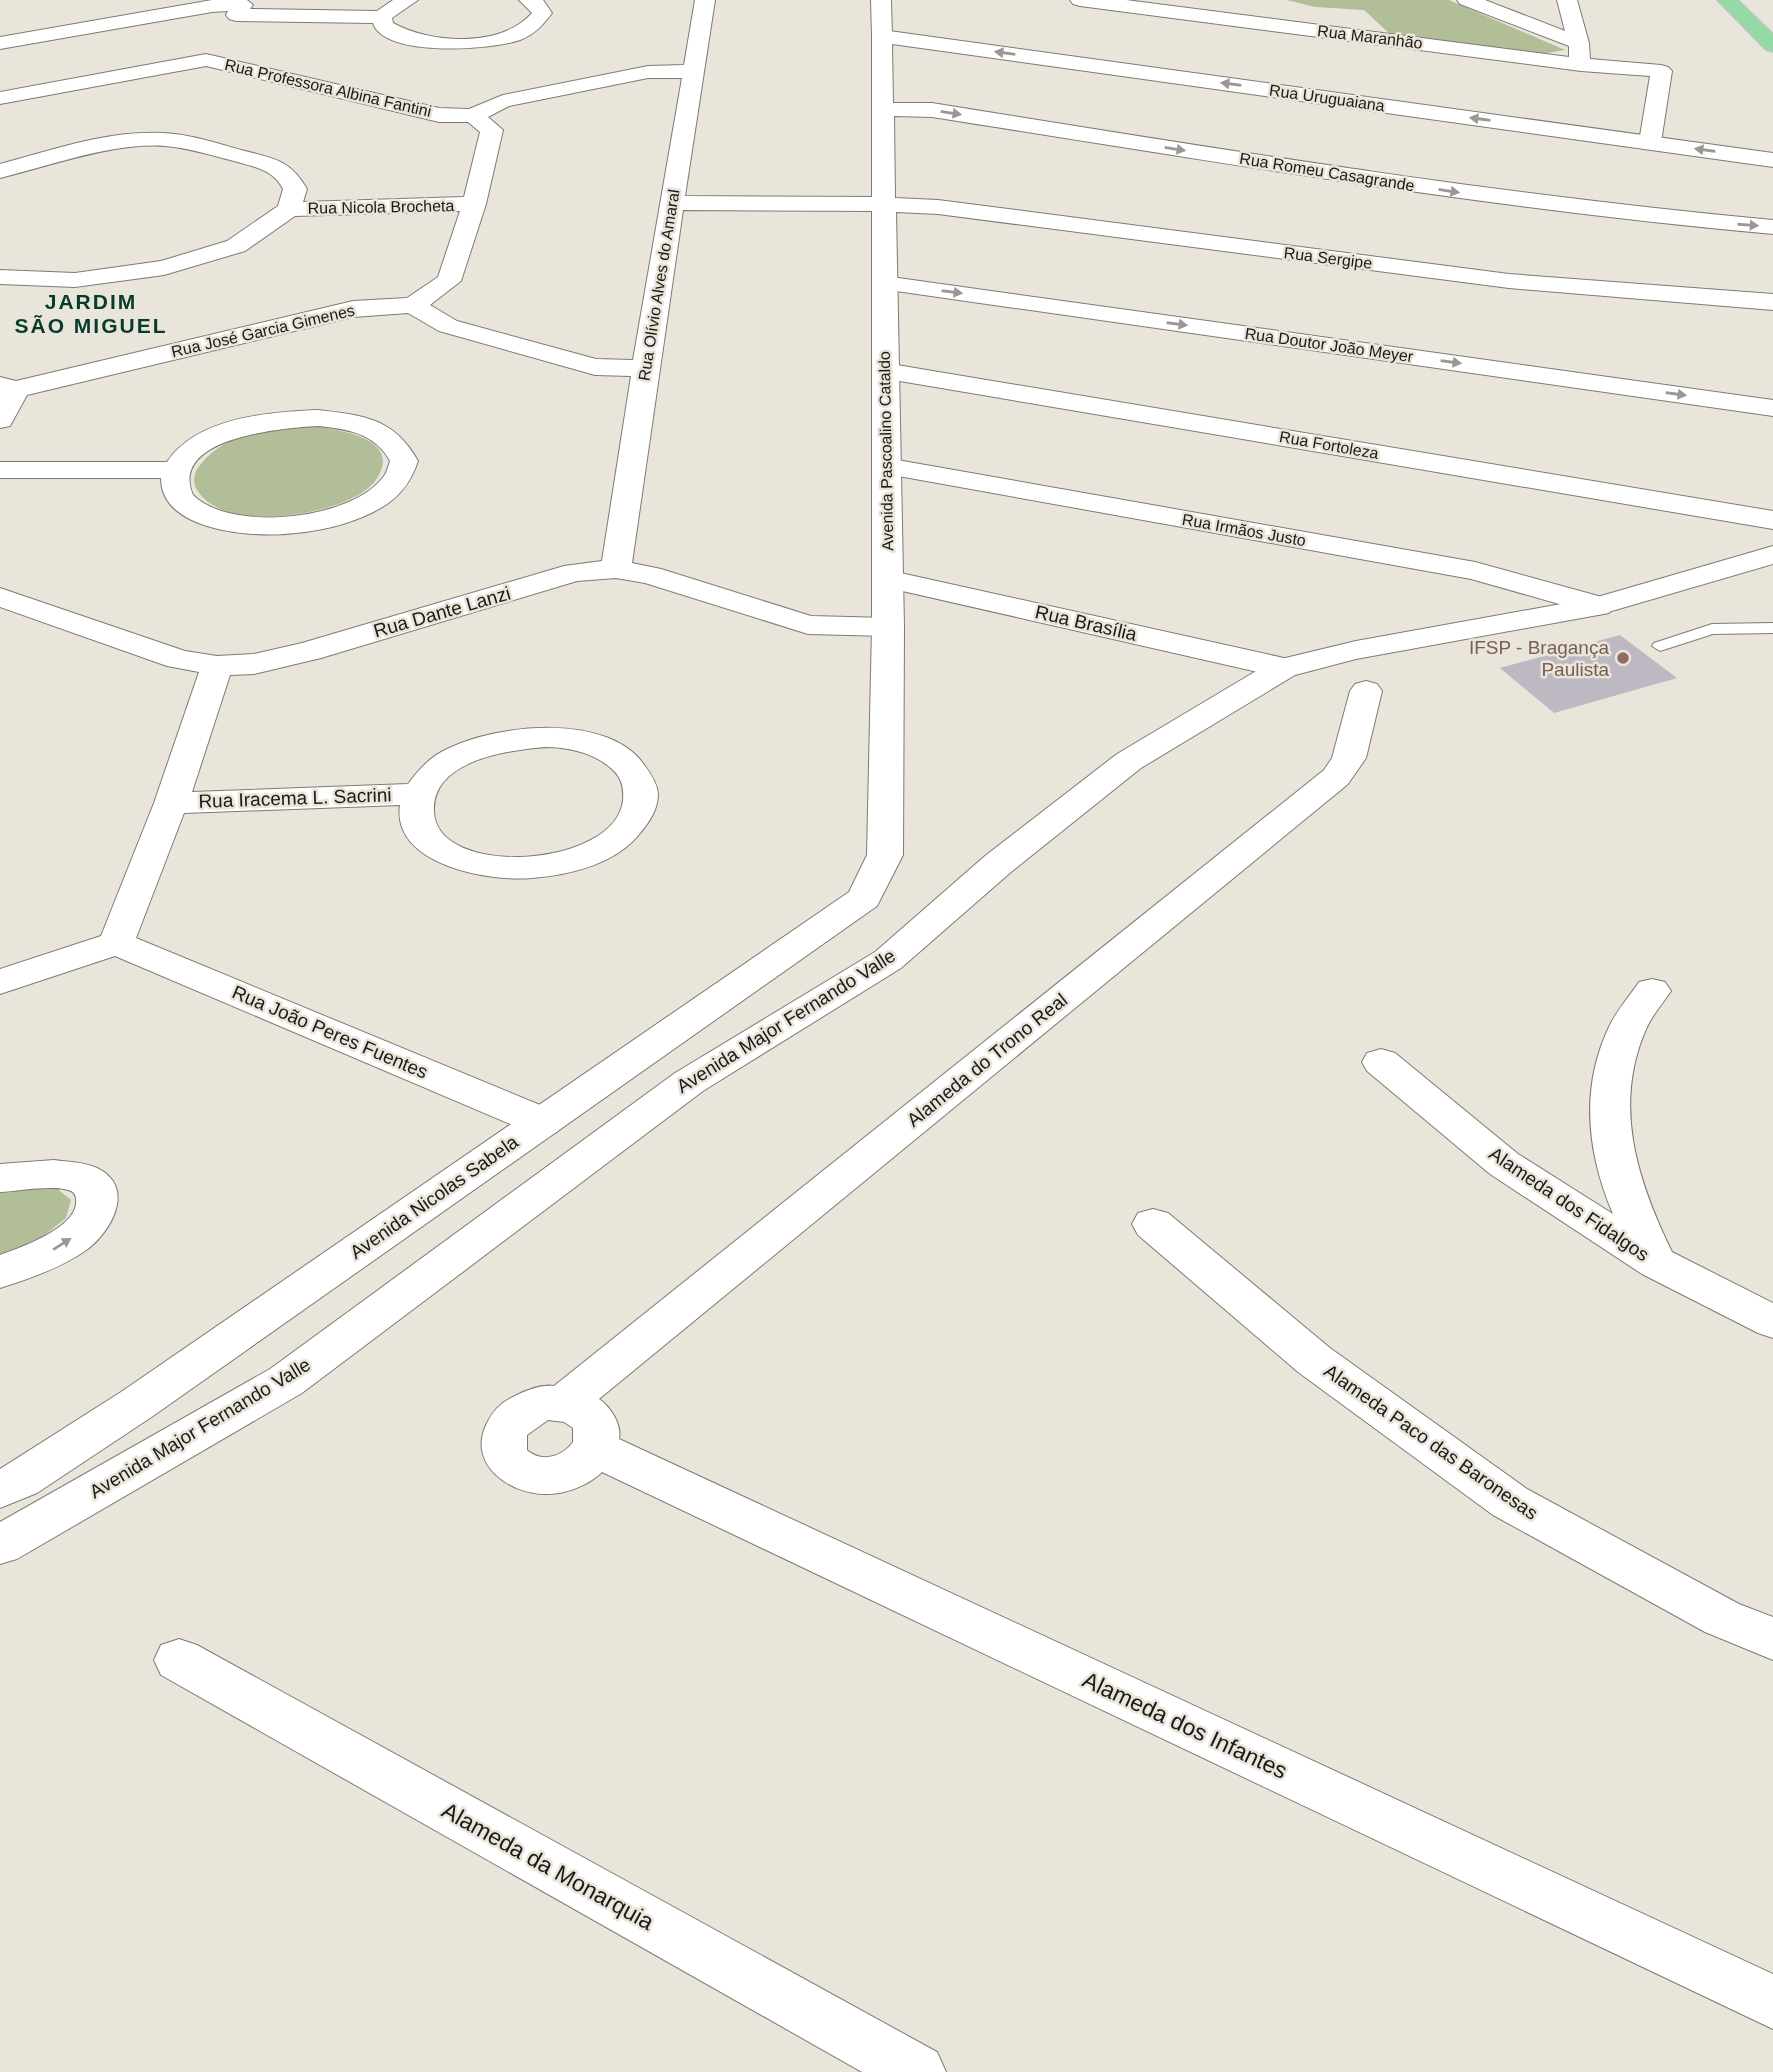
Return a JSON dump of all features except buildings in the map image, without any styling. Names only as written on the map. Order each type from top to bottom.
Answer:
[{"type":"main road","points":[[1727,0],[1773,46]]},
{"type":"main road","points":[[1746,0],[1773,26]]},
{"type":"street","points":[[0,43],[212,6],[235,17],[382,18],[390,9],[408,0]]},
{"type":"street","points":[[382,18],[383,26],[393,34],[409,40],[432,43],[483,42],[516,34],[538,22],[542,13],[537,5],[529,0]]},
{"type":"street","name":"Rua Olívio Alves do Amaral","points":[[616,569],[645,368],[705,0]]},
{"type":"street","name":"Avenida Pascoalino Cataldo","points":[[864,898],[885,855],[888,626],[881,0]]},
{"type":"street","name":"Rua Maranhão","points":[[1080,0],[1581,65],[1661,71],[1650,142]]},
{"type":"street","points":[[1468,0],[1579,43]]},
{"type":"street","points":[[1567,0],[1579,43],[1581,65]]},
{"type":"street","points":[[206,60],[235,17]]},
{"type":"street","name":"Rua Uruguaiana","points":[[882,36],[1773,160]]},
{"type":"street","name":"Rua Professora Albina Fantini","points":[[0,98],[206,60],[439,114],[473,116],[503,101],[516,98],[648,72],[695,71]]},
{"type":"street","name":"Rua Romeu Casagrande","points":[[883,109],[932,110],[1517,202],[1652,218],[1773,227]]},
{"type":"street","points":[[473,116],[492,130],[474,204],[449,281],[412,305],[448,326],[595,367],[645,368]]},
{"type":"street","name":"Rua Nicola Brocheta","points":[[0,170],[105,144],[161,139],[186,142],[274,165],[288,176],[295,189],[289,209]]},
{"type":"street","name":"Rua Sergipe","points":[[673,203],[884,204],[938,207],[1509,281],[1773,302]]},
{"type":"street","name":"Rua Nicola Brocheta","points":[[0,277],[75,280],[164,268],[236,246],[289,209],[474,204]]},
{"type":"street","name":"Rua Doutor João Meyer","points":[[884,283],[1773,408]]},
{"type":"street","name":"Rua José Garcia Gimenes","points":[[8,387],[353,309],[412,305]]},
{"type":"street","name":"Rua Fortoleza","points":[[885,371],[1773,520]]},
{"type":"street","points":[[0,420],[8,387]]},
{"type":"street","points":[[318,418],[351,422],[379,431],[397,444],[404,461],[398,479],[380,496],[352,511],[316,521],[277,526],[239,524],[207,517],[185,504],[174,488],[176,470],[190,453],[214,438],[246,426],[318,418]]},
{"type":"street","name":"Rua Irmãos Justo","points":[[886,466],[1475,570],[1598,606]]},
{"type":"street","points":[[0,470],[176,470]]},
{"type":"street","name":"Avenida Major Fernando Valle","points":[[0,1545],[286,1381],[689,1082],[888,960],[998,864],[1129,761],[1284,668],[1356,650],[1598,606],[1773,555]]},
{"type":"street","name":"Rua Dante Lanzi","points":[[0,597],[178,659],[217,666],[254,664],[310,651],[575,572],[616,569],[650,575],[808,625],[888,626]]},
{"type":"street","name":"Rua Brasília","points":[[887,579],[1284,668]]},
{"type":"street","points":[[0,982],[116,943],[171,803],[217,666]]},
{"type":"street","name":"Alameda do Trono Real","points":[[565,1402],[1336,777],[1349,758],[1366,691]]},
{"type":"street","name":"Rua Iracema L. Sacrini","points":[[535,737],[559,737],[591,744],[618,756],[635,773],[642,793],[638,814],[621,835],[592,852],[556,864],[517,868],[479,864],[447,853],[425,836],[415,816],[419,793],[433,773],[457,756],[488,744],[535,737]]},
{"type":"street","name":"Rua Iracema L. Sacrini","points":[[171,803],[419,793]]},
{"type":"street","name":"Avenida Nicolas Sabela","points":[[0,1489],[21,1480],[137,1404],[864,898]]},
{"type":"street","name":"Rua João Peres Fuentes","points":[[116,943],[543,1122]]},
{"type":"street","points":[[1652,991],[1628,1027],[1613,1067],[1608,1112],[1613,1160],[1630,1210],[1657,1263]]},
{"type":"street","name":"Alameda dos Fidalgos","points":[[1381,1062],[1504,1164],[1657,1263],[1773,1322]]},
{"type":"street","points":[[0,1178],[54,1174],[84,1179],[96,1191],[97,1207],[84,1230],[45,1255],[0,1272]]},
{"type":"street","name":"Alameda Paco das Baronesas","points":[[1153,1223],[1314,1360],[1510,1502],[1722,1618],[1773,1639]]},
{"type":"street","points":[[547,1402],[565,1402],[583,1408],[595,1419],[599,1434],[596,1449],[586,1462],[570,1472],[552,1476],[533,1475],[517,1469],[506,1458],[502,1444],[506,1430],[515,1417],[530,1407],[547,1402]]},
{"type":"street","name":"Alameda dos Infantes","points":[[596,1449],[1773,2002]]},
{"type":"street","name":"Alameda da Monarquia","points":[[179,1660],[917,2072]]},
{"type":"lane","points":[[1660,646],[1712,629],[1773,628]]},
{"type":"green space","points":[[1287,0],[1449,0],[1565,50],[1542,54],[1390,34],[1364,10],[1315,7]]},
{"type":"green space","points":[[313,426],[358,436],[378,448],[382,456],[382,467],[373,484],[347,501],[326,508],[276,516],[250,516],[227,511],[209,502],[196,488],[194,478],[197,469],[211,453],[224,444],[252,433]]},
{"type":"green space","points":[[0,1187],[55,1187],[71,1200],[66,1218],[31,1246],[0,1259]]},
{"type":"place","name":"IFSP - Bragança Paulista","points":[[1623,658]]},
{"type":"district","name":"JARDIM SÃO MIGUEL","points":[[91,313]]}]
